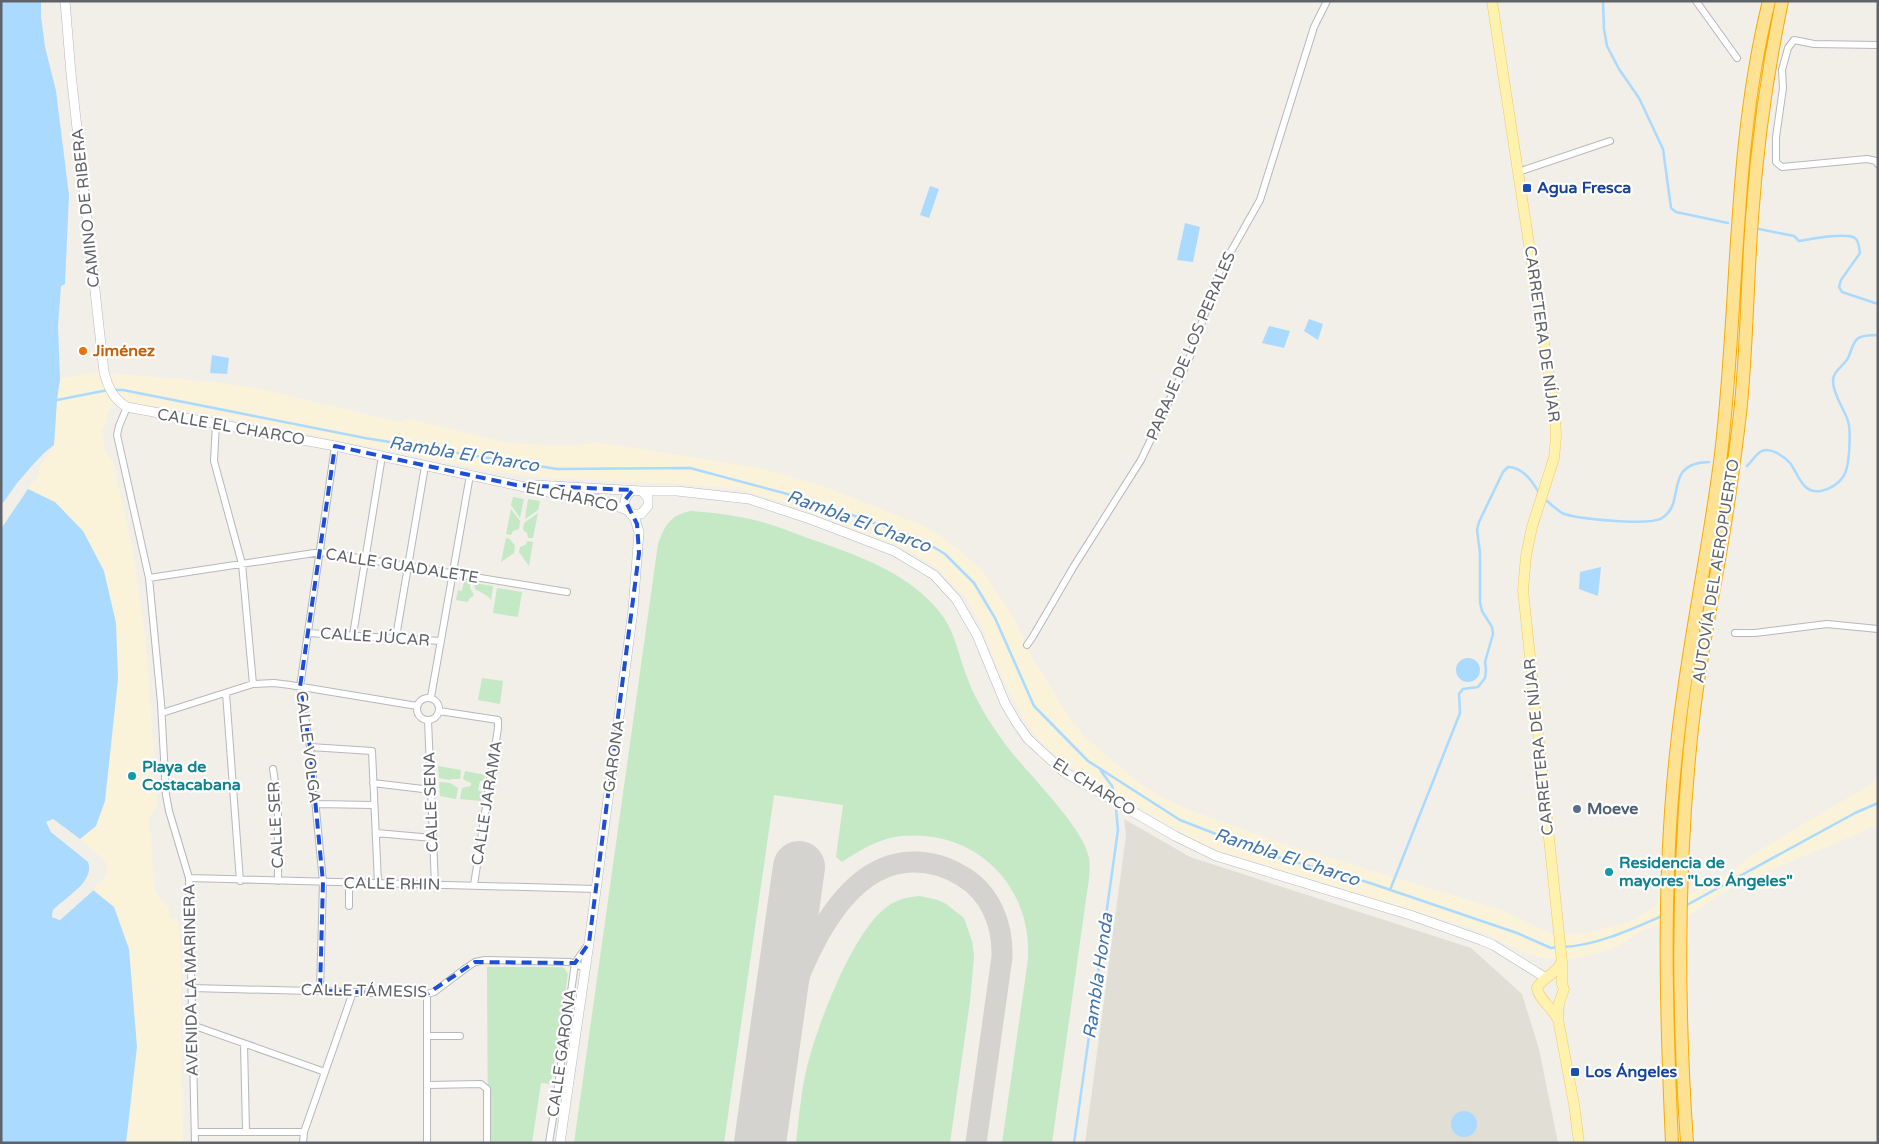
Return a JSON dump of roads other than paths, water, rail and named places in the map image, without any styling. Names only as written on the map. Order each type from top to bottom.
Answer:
[{"type":"highway","name":"AUTOVÍA DEL AEROPUERTO","points":[[1672,1143],[1666,996],[1666,926],[1670,823],[1677,739],[1689,650],[1721,455],[1728,382],[1740,183],[1746,127],[1768,1]]},
{"type":"highway","name":"AUTOVÍA DEL AEROPUERTO","points":[[1687,1143],[1681,1053],[1680,894],[1688,774],[1694,710],[1727,513],[1740,409],[1759,140],[1763,105],[1782,1]]},
{"type":"main road","name":"CAMINO DE RIBERA","points":[[65,1],[71,74],[104,372],[114,396],[127,407]]},
{"type":"main road","name":"CARRETERA DE NÍJAR","points":[[1492,1],[1555,415],[1556,437],[1553,463],[1532,527],[1526,556],[1523,590],[1562,962],[1563,994],[1559,1000],[1558,1019],[1574,1104],[1579,1143]]},
{"type":"main road","name":"CALLE EL CHARCO","points":[[127,407],[335,446]]},
{"type":"main road","name":"EL CHARCO","points":[[335,446],[548,492],[601,500],[629,512]]},
{"type":"main road","name":"EL CHARCO","points":[[516,485],[668,491],[749,499],[810,519],[894,551],[934,575],[956,599],[977,635],[1005,703],[1016,722],[1028,739],[1064,772],[1175,836],[1216,856],[1410,915],[1468,935],[1492,945],[1520,964]]},
{"type":"main road","points":[[638,490],[646,495],[648,505],[640,544],[637,524],[629,512],[625,500],[628,494],[638,490]]},
{"type":"main road","points":[[629,512],[641,514],[658,495],[668,491]]},
{"type":"main road","name":"GARONA","points":[[560,1143],[623,691],[640,544]]},
{"type":"main road","points":[[1520,964],[1538,988],[1542,981],[1558,970],[1562,962]]},
{"type":"main road","points":[[1520,964],[1548,978],[1556,978],[1562,984]]},
{"type":"main road","name":"CARRETERA DE NÍJAR","points":[[1538,988],[1538,994],[1558,1019]]},
{"type":"main road","points":[[1545,1002],[1559,1000]]},
{"type":"street","name":"PARAJE DE LOS PERALES","points":[[1027,645],[1141,460],[1189,359],[1220,271],[1260,200],[1314,27],[1327,1]]},
{"type":"street","points":[[1696,1],[1737,58]]},
{"type":"street","points":[[1878,45],[1814,44],[1794,40],[1788,48],[1782,70],[1783,88],[1776,137],[1776,162],[1782,167],[1867,159],[1876,161],[1878,164]]},
{"type":"street","points":[[1518,172],[1610,142]]},
{"type":"street","name":"AVENIDA LA MARINERA","points":[[127,407],[119,426],[118,435],[149,578],[162,713],[167,804],[189,878],[195,1143]]},
{"type":"street","points":[[216,423],[214,461],[242,564],[253,684]]},
{"type":"street","name":"CALLE VOLGA","points":[[320,991],[324,882],[310,747],[300,687],[335,446]]},
{"type":"street","points":[[353,635],[382,456]]},
{"type":"street","points":[[396,637],[425,466]]},
{"type":"street","points":[[430,698],[470,476]]},
{"type":"street","name":"CALLE GUADALETE","points":[[149,578],[321,552],[567,592]]},
{"type":"street","points":[[1735,633],[1755,633],[1821,624],[1878,629]]},
{"type":"street","name":"CALLE JÚCAR","points":[[308,632],[441,641]]},
{"type":"street","points":[[162,713],[253,684],[274,683],[417,706]]},
{"type":"street","points":[[226,693],[240,881]]},
{"type":"street","points":[[424,698],[430,698],[437,701],[440,711],[436,717],[428,720],[420,716],[417,706],[424,698]]},
{"type":"street","name":"CALLE JARAMA","points":[[440,711],[498,720],[474,885]]},
{"type":"street","name":"CALLE SENA","points":[[428,720],[435,885]]},
{"type":"street","points":[[310,747],[372,751],[378,883]]},
{"type":"street","name":"CALLE SER","points":[[273,769],[278,801],[278,881]]},
{"type":"street","points":[[373,783],[430,790]]},
{"type":"street","points":[[316,804],[374,806]]},
{"type":"street","points":[[376,833],[433,838]]},
{"type":"street","name":"CALLE RHIN","points":[[189,878],[240,881],[596,888]]},
{"type":"street","points":[[348,906],[349,883]]},
{"type":"street","points":[[575,963],[589,943]]},
{"type":"street","name":"CALLE TÁMESIS","points":[[192,988],[427,994],[434,992],[475,962],[485,960],[575,963],[585,968]]},
{"type":"street","name":"CALLE GARONA","points":[[548,1143],[575,963]]},
{"type":"street","points":[[303,1143],[304,1132],[352,992]]},
{"type":"street","points":[[427,994],[427,1143]]},
{"type":"street","points":[[192,1025],[325,1072]]},
{"type":"street","points":[[428,1036],[460,1036]]},
{"type":"street","points":[[244,1044],[246,1131]]},
{"type":"street","points":[[428,1085],[481,1084],[485,1086],[487,1089],[487,1143]]},
{"type":"street","points":[[195,1132],[304,1132]]},
{"type":"water","points":[[1,1],[41,1],[45,47],[56,91],[69,195],[65,284],[61,286],[58,326],[60,379],[54,445],[32,466],[1,506]]},
{"type":"water","points":[[930,186],[939,189],[929,218],[920,215]]},
{"type":"water","points":[[1185,223],[1200,227],[1193,262],[1177,260]]},
{"type":"water","points":[[1309,319],[1323,324],[1318,340],[1304,331]]},
{"type":"water","points":[[1269,326],[1290,331],[1284,348],[1262,343]]},
{"type":"water","points":[[212,355],[229,358],[227,374],[210,373]]},
{"type":"water","points":[[28,489],[55,502],[83,531],[104,571],[116,623],[118,679],[105,801],[96,826],[80,839],[53,819],[47,822],[51,832],[89,862],[87,877],[83,883],[72,895],[53,910],[52,917],[60,920],[93,890],[114,907],[129,949],[137,1047],[126,1143],[1,1143],[1,529]]},
{"type":"water","points":[[1601,567],[1598,596],[1579,589],[1580,572]]},
{"type":"water","points":[[1463,658],[1473,658],[1480,665],[1480,675],[1473,682],[1463,682],[1456,675],[1456,665]]},
{"type":"water","points":[[1464,1111],[1474,1114],[1477,1124],[1474,1134],[1464,1137],[1454,1134],[1451,1124],[1454,1114]]},
{"type":"waterway","points":[[1603,1],[1607,46],[1619,69],[1639,98],[1663,149],[1671,208],[1676,212],[1728,223]]},
{"type":"waterway","points":[[1759,229],[1794,236],[1799,241],[1836,236],[1851,236],[1855,238],[1860,253],[1841,280],[1839,287],[1842,292],[1878,304]]},
{"type":"waterway","points":[[1747,466],[1760,452],[1768,450],[1787,460],[1802,483],[1809,490],[1821,491],[1831,488],[1839,482],[1847,466],[1849,433],[1848,421],[1833,386],[1834,377],[1849,356],[1858,338],[1878,335]]},
{"type":"waterway","name":"Rambla El Charco","points":[[57,400],[108,390]]},
{"type":"waterway","name":"Rambla El Charco","points":[[114,390],[123,390],[365,438],[557,469],[690,468],[810,500],[922,540],[945,554],[974,583],[995,618],[1034,706],[1088,761],[1180,820],[1270,855],[1367,882],[1517,933],[1551,948],[1557,947]]},
{"type":"waterway","points":[[1547,501],[1562,513],[1570,515],[1629,522],[1655,520],[1662,518],[1669,511],[1680,476],[1685,469],[1695,464],[1709,462]]},
{"type":"waterway","points":[[1390,890],[1460,713],[1459,694],[1463,689],[1478,687],[1485,678],[1485,662],[1493,634],[1492,627],[1482,611],[1480,602],[1480,553],[1477,530],[1479,522],[1503,472],[1508,467],[1522,472],[1539,493]]},
{"type":"waterway","name":"Rambla Honda","points":[[1101,771],[1112,786],[1114,793]]},
{"type":"waterway","name":"Rambla El Charco","points":[[1685,906],[1855,813],[1878,803]]},
{"type":"waterway","name":"Rambla Honda","points":[[1074,1143],[1118,830],[1116,809]]},
{"type":"waterway","name":"Rambla El Charco","points":[[1563,947],[1588,944],[1662,916]]},
{"type":"place","name":"Agua Fresca","points":[[1527,188]]},
{"type":"place","name":"Jiménez","points":[[83,351]]},
{"type":"place","name":"Playa de Costacabana","points":[[132,776]]},
{"type":"place","name":"Moeve","points":[[1577,809]]},
{"type":"place","name":"Residencia de mayores \"Los Ángeles\"","points":[[1609,872]]},
{"type":"place","name":"Los Ángeles","points":[[1575,1072]]}]
